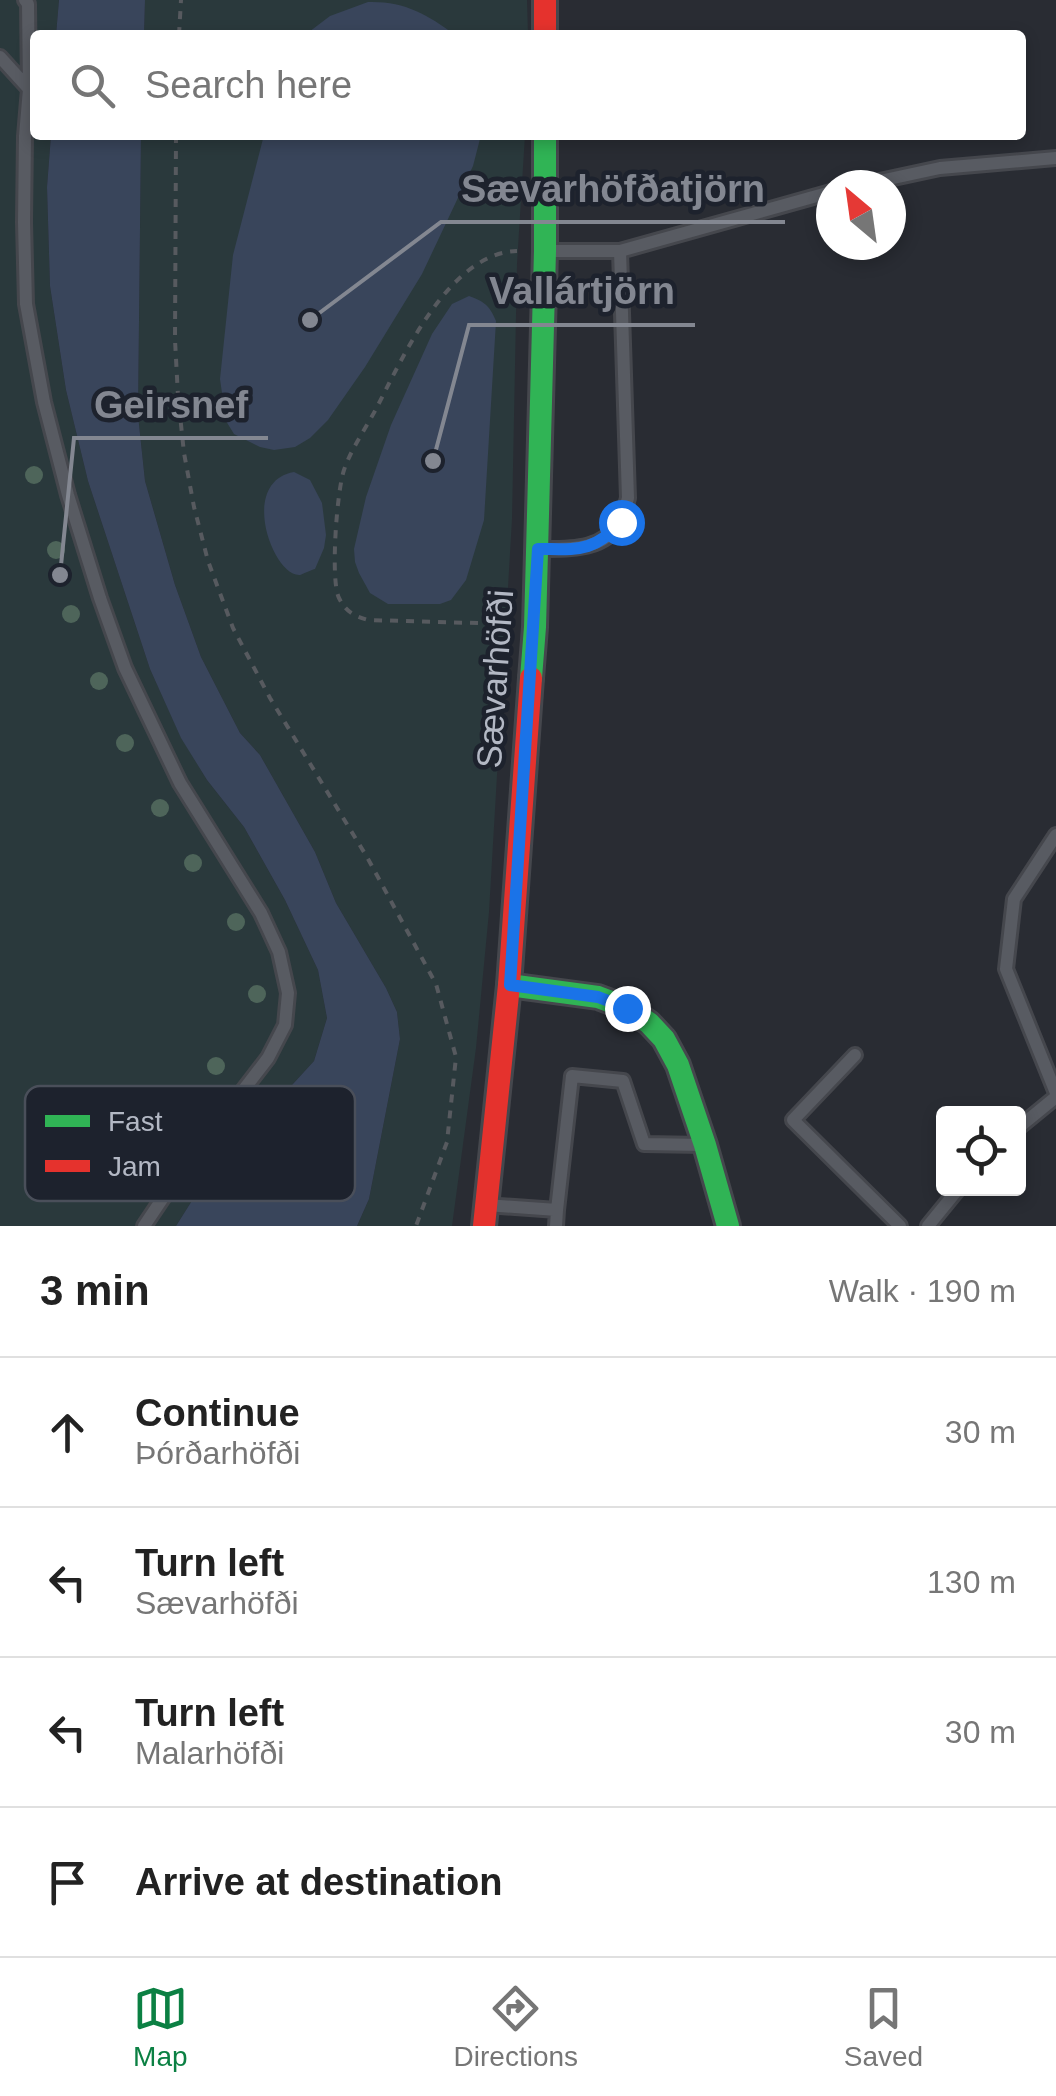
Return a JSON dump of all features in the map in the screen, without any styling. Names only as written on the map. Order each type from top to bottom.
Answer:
[{"type":"street","points":[[545,0],[545,30]]},
{"type":"street","name":"Sævarhöfði","points":[[485,1216],[510,985],[534,627],[545,140]]},
{"type":"street","points":[[510,985],[598,997],[627,1008],[664,1039],[678,1065],[728,1226]]},
{"type":"lane","points":[[25,0],[29,89],[25,136],[26,304],[44,402],[68,496],[126,668],[180,782],[261,913],[279,952],[288,992],[285,1024],[268,1058],[247,1086]]},
{"type":"lane","points":[[0,57],[29,89]]},
{"type":"lane","points":[[906,175],[940,168],[1056,158]]},
{"type":"lane","points":[[545,251],[620,251],[816,196]]},
{"type":"lane","points":[[538,549],[578,549],[605,539],[621,522],[628,498],[620,251]]},
{"type":"lane","points":[[1026,1121],[1056,1095],[1006,969],[1014,898],[1056,834]]},
{"type":"lane","points":[[855,1055],[793,1120],[900,1226]]},
{"type":"lane","points":[[556,1226],[572,1076],[623,1081],[644,1144],[705,1145]]},
{"type":"lane","points":[[928,1226],[952,1196]]},
{"type":"lane","points":[[144,1226],[161,1201]]},
{"type":"lane","points":[[485,1216],[557,1210]]},
{"type":"path","points":[[179,30],[180,0]]},
{"type":"path","points":[[176,140],[178,396],[188,471],[208,562],[233,628],[270,698],[367,857],[436,984],[456,1057],[447,1142],[416,1226]]},
{"type":"path","points":[[534,627],[491,622],[368,620],[351,615],[337,596],[333,559],[344,470],[412,339],[456,281],[489,256],[545,251]]},
{"type":"shaded area","points":[[0,0],[59,0],[56,30],[30,30],[30,140],[51,140],[47,187],[50,286],[66,390],[88,481],[150,669],[181,737],[207,780],[244,827],[285,900],[318,970],[327,1018],[314,1061],[291,1086],[25,1086],[25,1201],[192,1201],[176,1226],[0,1226]]},
{"type":"shaded area","points":[[145,0],[527,0],[528,30],[144,30]]},
{"type":"shaded area","points":[[141,140],[525,140],[517,264],[512,519],[489,912],[476,1048],[452,1226],[357,1226],[369,1199],[400,1039],[397,1012],[336,903],[315,852],[260,755],[240,733],[201,657],[145,481],[138,415]]},
{"type":"water","points":[[59,0],[145,0],[144,30],[56,30]]},
{"type":"water","points":[[368,2],[393,4],[414,10],[448,30],[312,30],[330,16]]},
{"type":"water","points":[[51,140],[141,140],[138,415],[145,481],[175,585],[201,657],[240,733],[260,755],[315,852],[336,903],[397,1012],[400,1039],[369,1199],[357,1226],[176,1226],[192,1201],[355,1201],[355,1086],[291,1086],[314,1061],[327,1018],[318,970],[244,827],[207,780],[181,738],[150,669],[88,481],[66,390],[50,286],[47,187]]},
{"type":"water","points":[[263,140],[480,140],[473,166],[422,274],[328,420],[295,447],[260,447],[234,434],[226,421],[220,379],[233,255]]},
{"type":"water","points":[[469,296],[486,305],[496,321],[484,520],[466,580],[451,600],[440,604],[388,604],[370,593],[355,562],[354,549],[366,497],[391,425],[432,334],[452,304]]},
{"type":"water","points":[[294,472],[310,480],[322,503],[326,535],[315,569],[300,575],[290,572],[271,546],[264,510],[277,479]]},
{"type":"traffic: fast","points":[[531,678],[545,140]]},
{"type":"traffic: fast","points":[[509,985],[598,997],[627,1008],[664,1039],[678,1065],[728,1226]]},
{"type":"traffic: jam","points":[[545,0],[545,30]]},
{"type":"traffic: jam","points":[[484,1226],[509,985],[531,678]]},
{"type":"place","name":"Sævarhöfðatjörn","points":[[310,320]]},
{"type":"place","name":"Vallártjörn","points":[[433,461]]},
{"type":"place","name":"Geirsnef","points":[[60,575]]},
{"type":"route","points":[[621,522],[605,539],[578,549],[538,549],[510,985],[598,997],[627,1008]]}]
